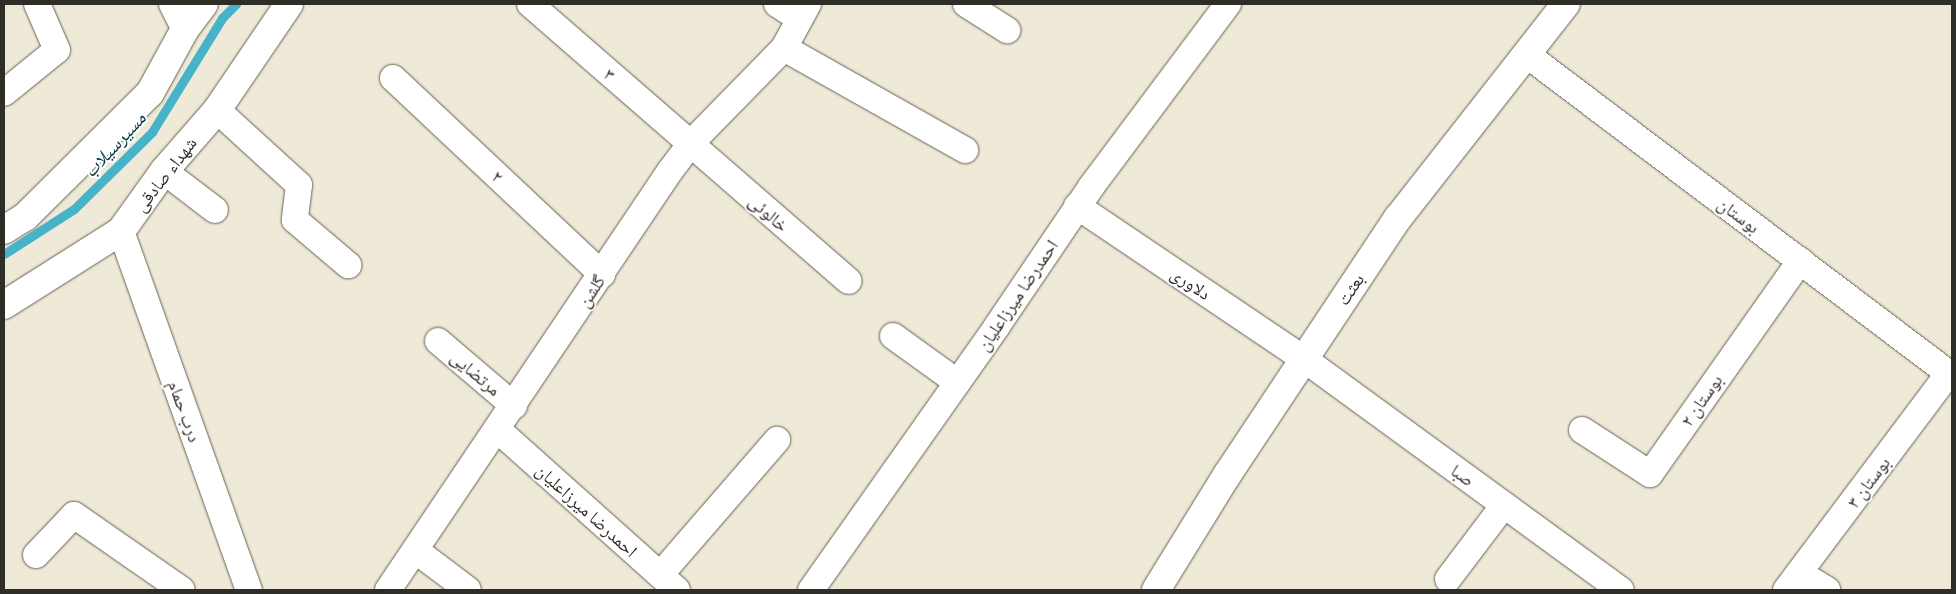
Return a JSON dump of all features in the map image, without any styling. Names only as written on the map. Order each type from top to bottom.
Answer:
[{"type":"street","points":[[4,93],[57,50],[37,4]]},
{"type":"street","points":[[172,4],[185,29]]},
{"type":"street","points":[[4,230],[25,217],[150,93],[185,29],[204,4]]},
{"type":"street","name":"شهداء صادقی","points":[[4,305],[121,231],[164,171],[217,110],[289,4]]},
{"type":"street","name":"۳","points":[[530,4],[690,144]]},
{"type":"street","points":[[777,4],[804,11]]},
{"type":"street","points":[[966,4],[1007,30]]},
{"type":"street","name":"احمدرضا میرزاعلیان","points":[[811,590],[957,382],[1077,206],[1228,4]]},
{"type":"street","name":"بعثت","points":[[1156,590],[1304,359],[1398,218],[1566,4]]},
{"type":"street","name":"گلشن","points":[[388,590],[690,144],[784,48],[804,11]]},
{"type":"street","points":[[784,48],[965,150]]},
{"type":"street","name":"بوستان","points":[[1526,54],[1951,374]]},
{"type":"street","name":"۲","points":[[393,78],[602,274]]},
{"type":"street","points":[[217,110],[299,185],[296,220],[348,265]]},
{"type":"street","name":"خالوئی","points":[[690,144],[849,281]]},
{"type":"street","points":[[164,171],[215,210]]},
{"type":"street","name":"دلاوری","points":[[1077,206],[1304,359]]},
{"type":"street","name":"درب حمام","points":[[121,231],[243,588]]},
{"type":"street","name":"بوستان ۲","points":[[1582,430],[1650,474],[1800,261]]},
{"type":"street","points":[[893,336],[957,382]]},
{"type":"street","name":"مرتضایی","points":[[438,341],[514,406]]},
{"type":"street","name":"صبا","points":[[1304,359],[1621,590]]},
{"type":"street","name":"بوستان ۳","points":[[1793,582],[1951,374]]},
{"type":"street","name":"احمدرضا میرزاعلیان","points":[[498,430],[669,583]]},
{"type":"street","points":[[669,583],[777,440]]},
{"type":"street","points":[[1448,579],[1504,505]]},
{"type":"street","points":[[36,555],[74,515],[182,590]]},
{"type":"street","points":[[415,550],[468,590]]},
{"type":"street","points":[[1793,582],[1827,590]]},
{"type":"waterway","name":"مسیرسیلاب","points":[[4,254],[74,209],[152,132],[222,18],[236,4]]}]
